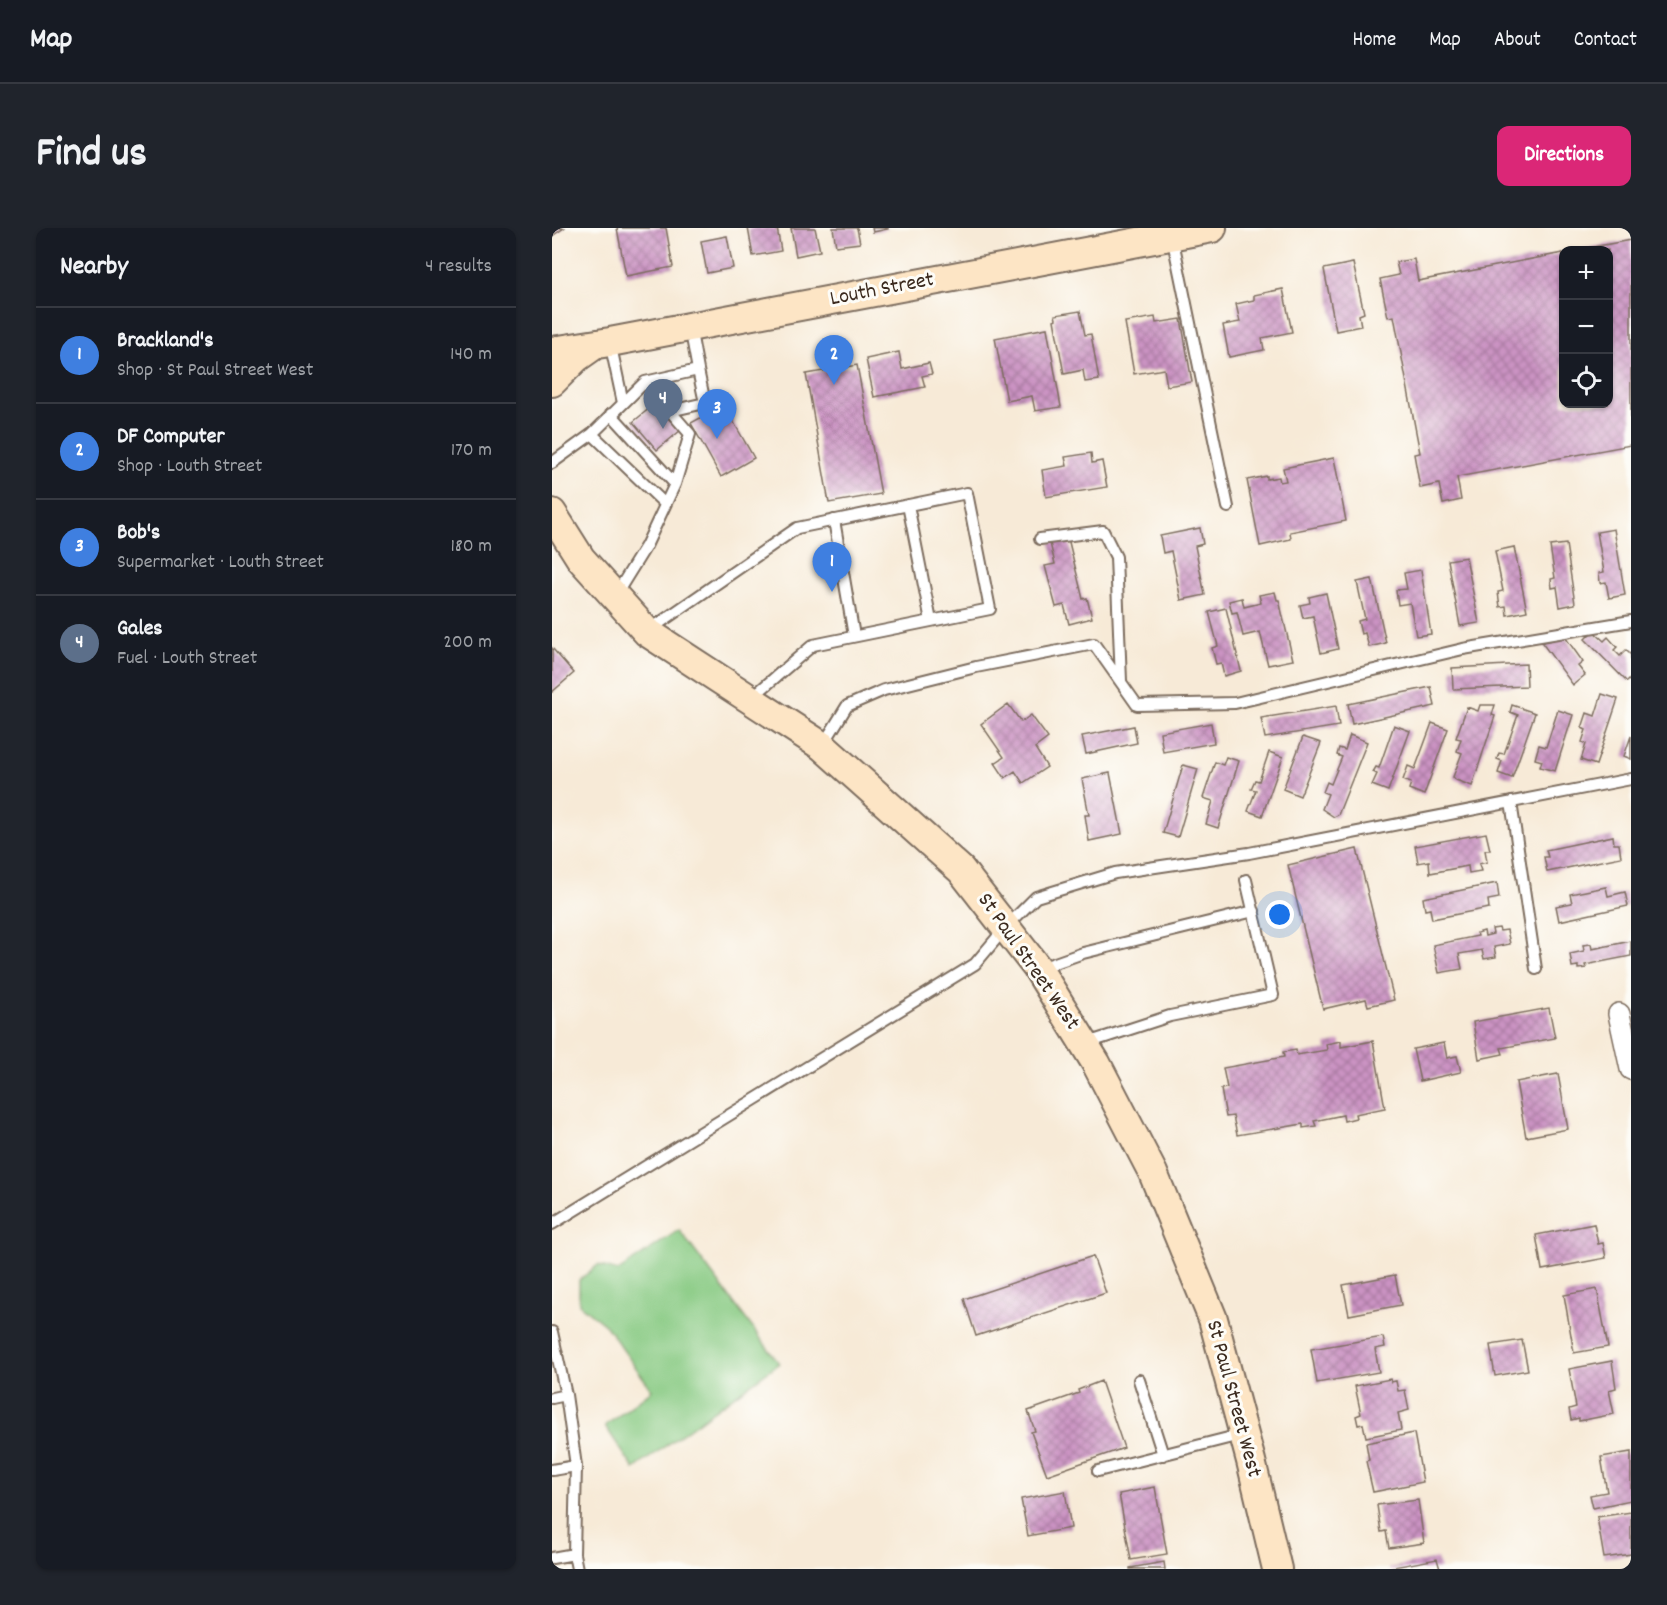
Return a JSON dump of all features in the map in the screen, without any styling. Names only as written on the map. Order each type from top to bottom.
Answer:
[{"type":"main road","name":"Louth Street","points":[[552,351],[1212,228]]},
{"type":"main road","points":[[552,382],[576,358],[603,343]]},
{"type":"main road","name":"St Paul Street West","points":[[552,513],[581,559],[647,632],[822,746],[961,870],[1038,969],[1084,1044],[1153,1173],[1213,1319],[1277,1569]]},
{"type":"street","points":[[1619,1014],[1631,1070]]},
{"type":"lane","points":[[1172,236],[1228,507]]},
{"type":"lane","points":[[670,411],[705,403],[690,327]]},
{"type":"lane","points":[[603,343],[623,403]]},
{"type":"lane","points":[[552,463],[592,434],[645,382],[698,370]]},
{"type":"lane","points":[[615,596],[646,546],[675,484],[690,434],[645,382]]},
{"type":"lane","points":[[612,414],[675,484]]},
{"type":"lane","points":[[592,434],[665,504]]},
{"type":"lane","points":[[647,632],[796,528],[967,493],[990,609],[813,645],[750,699]]},
{"type":"lane","points":[[909,505],[930,621]]},
{"type":"lane","points":[[834,520],[854,636]]},
{"type":"lane","points":[[1040,539],[1103,531],[1116,557],[1121,682]]},
{"type":"lane","points":[[822,746],[847,706],[884,690],[976,667],[1094,644],[1137,705],[1235,703],[1463,649],[1631,621]]},
{"type":"lane","points":[[552,1224],[975,963],[1036,897],[1115,873],[1249,853],[1631,779]]},
{"type":"lane","points":[[1511,802],[1536,969]]},
{"type":"lane","points":[[1084,1044],[1170,1016],[1273,995],[1246,880]]},
{"type":"lane","points":[[1038,969],[1083,953],[1254,911]]},
{"type":"lane","points":[[552,1332],[566,1395],[576,1466],[573,1554],[577,1569]]},
{"type":"lane","points":[[1139,1380],[1163,1455]]},
{"type":"lane","points":[[552,1398],[566,1395]]},
{"type":"lane","points":[[1098,1471],[1244,1434]]},
{"type":"lane","points":[[552,1470],[576,1466]]},
{"type":"lane","points":[[552,1558],[573,1554]]},
{"type":"green space","points":[[679,1230],[779,1363],[634,1469],[605,1426],[652,1390],[606,1326],[579,1304],[579,1280],[598,1265],[618,1271]]},
{"type":"building","points":[[552,228],[564,228],[552,236]]},
{"type":"building","points":[[617,228],[666,228],[673,267],[626,276]]},
{"type":"building","points":[[748,228],[777,228],[781,251],[753,256]]},
{"type":"building","points":[[791,228],[815,228],[820,251],[796,256]]},
{"type":"building","points":[[833,228],[857,228],[860,243],[836,246]]},
{"type":"building","points":[[872,228],[888,228],[888,229],[873,232]]},
{"type":"building","points":[[727,236],[733,268],[707,273],[701,241]]},
{"type":"building","points":[[1631,240],[1631,445],[1457,477],[1461,500],[1443,504],[1439,484],[1420,488],[1414,454],[1420,453],[1394,316],[1388,317],[1380,279],[1399,275],[1396,262],[1414,259],[1418,281],[1559,254],[1559,408],[1613,408],[1613,246],[1598,246]]},
{"type":"building","points":[[1353,263],[1364,313],[1359,315],[1361,326],[1336,331],[1324,269]]},
{"type":"building","points":[[1283,289],[1292,332],[1262,338],[1264,350],[1229,357],[1223,325],[1240,322],[1236,304],[1254,300],[1254,295]]},
{"type":"building","points":[[1080,311],[1085,335],[1091,334],[1099,380],[1085,382],[1083,370],[1064,374],[1055,315]]},
{"type":"building","points":[[1155,317],[1156,323],[1181,319],[1192,382],[1167,386],[1164,369],[1134,374],[1125,322]]},
{"type":"building","points":[[1047,328],[1061,407],[1035,411],[1032,396],[1007,401],[995,338]]},
{"type":"building","points":[[899,352],[902,369],[929,363],[932,374],[922,376],[925,387],[874,397],[866,359]]},
{"type":"building","points":[[857,365],[881,494],[829,503],[806,374]]},
{"type":"building","points":[[657,402],[681,430],[657,450],[633,422]]},
{"type":"building","points":[[724,405],[754,458],[721,477],[691,423]]},
{"type":"building","points":[[1091,453],[1092,463],[1102,461],[1107,487],[1046,497],[1042,470],[1067,466],[1065,457]]},
{"type":"building","points":[[1334,458],[1346,521],[1290,532],[1291,539],[1260,546],[1247,480],[1267,476],[1267,479],[1279,477],[1280,482],[1286,481],[1283,468]]},
{"type":"building","points":[[1200,528],[1203,544],[1195,546],[1205,595],[1181,600],[1171,551],[1163,553],[1160,536]]},
{"type":"building","points":[[1614,529],[1625,595],[1609,598],[1606,582],[1600,583],[1599,573],[1604,572],[1597,532]]},
{"type":"building","points":[[1068,538],[1083,599],[1087,598],[1092,618],[1069,624],[1064,605],[1056,607],[1045,566],[1055,564],[1050,543]]},
{"type":"building","points":[[1566,544],[1575,604],[1560,607],[1557,587],[1552,588],[1551,579],[1555,578],[1550,546]]},
{"type":"building","points":[[1514,547],[1527,611],[1507,615],[1506,606],[1500,607],[1498,592],[1503,591],[1495,551]]},
{"type":"building","points":[[1466,557],[1479,623],[1460,626],[1448,560]]},
{"type":"building","points":[[1421,570],[1431,634],[1416,636],[1410,603],[1398,605],[1396,590],[1407,589],[1404,573]]},
{"type":"building","points":[[1372,579],[1386,643],[1369,647],[1365,633],[1361,634],[1358,621],[1365,619],[1357,582]]},
{"type":"building","points":[[1275,592],[1279,600],[1293,660],[1268,665],[1260,632],[1243,636],[1237,612],[1232,613],[1229,601],[1242,598],[1244,607],[1261,603],[1259,595]]},
{"type":"building","points":[[1326,593],[1338,649],[1321,653],[1313,616],[1303,618],[1300,605],[1310,603],[1309,597]]},
{"type":"building","points":[[1226,608],[1241,671],[1224,676],[1221,663],[1216,664],[1212,648],[1218,646],[1209,612]]},
{"type":"building","points":[[1593,631],[1604,641],[1608,637],[1617,647],[1614,650],[1620,656],[1626,650],[1631,655],[1631,678],[1627,682],[1585,639]]},
{"type":"building","points":[[1563,634],[1583,662],[1578,666],[1585,675],[1573,685],[1542,643],[1553,635],[1556,639]]},
{"type":"building","points":[[552,648],[574,673],[552,692]]},
{"type":"building","points":[[1526,664],[1527,686],[1453,689],[1452,668]]},
{"type":"building","points":[[1431,687],[1435,706],[1352,724],[1348,704]]},
{"type":"building","points":[[1602,694],[1618,699],[1596,765],[1581,760],[1586,744],[1582,742],[1586,730],[1582,728],[1587,713],[1595,716]]},
{"type":"building","points":[[1008,704],[1021,722],[1031,715],[1048,738],[1035,748],[1047,767],[1023,783],[1015,771],[1005,778],[995,763],[1004,757],[981,724]]},
{"type":"building","points":[[1480,705],[1495,705],[1492,715],[1495,716],[1472,786],[1453,777],[1462,753],[1457,751],[1461,739],[1456,738],[1467,707],[1478,711]]},
{"type":"building","points":[[1512,705],[1535,713],[1512,778],[1498,773],[1502,761],[1497,759],[1499,753],[1504,754],[1518,715],[1510,712]]},
{"type":"building","points":[[1336,706],[1339,726],[1265,738],[1261,718]]},
{"type":"building","points":[[1558,710],[1573,715],[1555,771],[1540,767],[1542,761],[1535,759],[1539,745],[1546,747]]},
{"type":"building","points":[[1211,723],[1214,743],[1163,752],[1160,732]]},
{"type":"building","points":[[1432,723],[1448,729],[1424,795],[1409,789],[1411,783],[1403,780],[1408,766],[1415,769]]},
{"type":"building","points":[[1394,725],[1410,731],[1388,791],[1372,785],[1377,774],[1373,772],[1376,767],[1379,768]]},
{"type":"building","points":[[1134,726],[1137,743],[1086,754],[1082,736]]},
{"type":"building","points":[[1350,735],[1367,742],[1338,815],[1334,817],[1322,809],[1328,794],[1323,792],[1327,782],[1331,784],[1342,757],[1337,755],[1339,748],[1345,750]]},
{"type":"building","points":[[1631,736],[1631,759],[1624,756]]},
{"type":"building","points":[[1303,737],[1321,743],[1300,796],[1283,789]]},
{"type":"building","points":[[1269,752],[1283,757],[1262,816],[1248,811],[1256,790],[1251,789],[1255,780],[1259,781]]},
{"type":"building","points":[[1226,757],[1239,761],[1218,828],[1206,824],[1213,801],[1203,798],[1215,762],[1223,765]]},
{"type":"building","points":[[1183,765],[1198,769],[1178,837],[1163,833]]},
{"type":"building","points":[[1110,773],[1122,834],[1089,841],[1085,815],[1089,815],[1082,779]]},
{"type":"building","points":[[1486,833],[1490,850],[1485,850],[1487,862],[1479,864],[1481,871],[1469,873],[1468,866],[1430,873],[1429,861],[1418,863],[1415,846]]},
{"type":"building","points":[[1613,836],[1614,844],[1619,844],[1621,857],[1547,872],[1544,857],[1548,857],[1546,850]]},
{"type":"building","points":[[1357,849],[1394,1000],[1368,1006],[1366,999],[1323,1009],[1288,865]]},
{"type":"building","points":[[1497,883],[1499,898],[1488,900],[1489,908],[1432,919],[1430,909],[1425,910],[1423,898]]},
{"type":"building","points":[[1606,887],[1608,896],[1625,892],[1628,906],[1559,921],[1556,906],[1572,903],[1570,894]]},
{"type":"building","points":[[1499,928],[1500,931],[1507,930],[1510,944],[1494,947],[1496,957],[1484,959],[1482,950],[1459,954],[1462,969],[1439,973],[1433,945],[1478,936],[1477,933],[1484,931],[1485,936],[1493,934],[1492,929]]},
{"type":"building","points":[[1631,941],[1631,956],[1585,965],[1586,968],[1572,967],[1570,954],[1584,951],[1583,945],[1591,944],[1592,949]]},
{"type":"building","points":[[1549,1008],[1555,1038],[1501,1048],[1503,1054],[1479,1059],[1473,1022]]},
{"type":"building","points":[[1341,1041],[1341,1047],[1373,1041],[1385,1108],[1355,1114],[1356,1118],[1344,1121],[1343,1115],[1314,1121],[1316,1126],[1303,1128],[1303,1124],[1237,1135],[1233,1116],[1226,1117],[1221,1089],[1227,1088],[1223,1068],[1284,1057],[1283,1052],[1296,1050],[1297,1055],[1327,1050],[1326,1044]]},
{"type":"building","points":[[1444,1043],[1447,1058],[1457,1056],[1461,1072],[1420,1081],[1413,1049]]},
{"type":"building","points":[[1558,1074],[1568,1129],[1526,1137],[1516,1082]]},
{"type":"building","points":[[1594,1224],[1598,1244],[1603,1243],[1606,1258],[1542,1270],[1536,1235]]},
{"type":"building","points":[[1093,1256],[1106,1293],[976,1336],[964,1299]]},
{"type":"building","points":[[1395,1275],[1401,1305],[1349,1315],[1343,1285]]},
{"type":"building","points":[[1597,1289],[1608,1347],[1574,1353],[1564,1295]]},
{"type":"building","points":[[1383,1337],[1385,1347],[1375,1349],[1379,1372],[1317,1383],[1311,1349]]},
{"type":"building","points":[[1522,1340],[1528,1370],[1495,1376],[1490,1345]]},
{"type":"building","points":[[1612,1361],[1616,1388],[1609,1390],[1614,1414],[1579,1421],[1579,1418],[1571,1420],[1569,1409],[1576,1407],[1569,1369]]},
{"type":"building","points":[[1390,1379],[1391,1382],[1396,1381],[1398,1391],[1405,1390],[1409,1410],[1398,1413],[1401,1430],[1366,1437],[1363,1424],[1358,1425],[1356,1416],[1361,1414],[1355,1386]]},
{"type":"building","points":[[1101,1381],[1124,1448],[1047,1475],[1031,1432],[1035,1431],[1028,1411],[1079,1393],[1078,1390]]},
{"type":"building","points":[[1414,1433],[1423,1482],[1373,1492],[1366,1461],[1369,1460],[1366,1443]]},
{"type":"building","points":[[1631,1452],[1631,1500],[1593,1508],[1590,1495],[1607,1492],[1601,1457]]},
{"type":"building","points":[[1155,1487],[1167,1554],[1131,1560],[1119,1494]]},
{"type":"building","points":[[1065,1491],[1071,1528],[1028,1536],[1021,1499]]},
{"type":"building","points":[[1418,1500],[1424,1543],[1389,1548],[1386,1531],[1381,1532],[1377,1505]]},
{"type":"building","points":[[1631,1512],[1631,1554],[1604,1558],[1597,1517]]},
{"type":"building","points":[[1437,1559],[1440,1569],[1388,1569],[1388,1568]]},
{"type":"building","points":[[1164,1562],[1165,1569],[1130,1569],[1130,1568]]},
{"type":"place","name":"DF Computer","points":[[834,385]]},
{"type":"place","name":"Gales","points":[[663,429]]},
{"type":"place","name":"Bob's","points":[[717,439]]},
{"type":"place","name":"Brackland's","points":[[832,592]]}]
